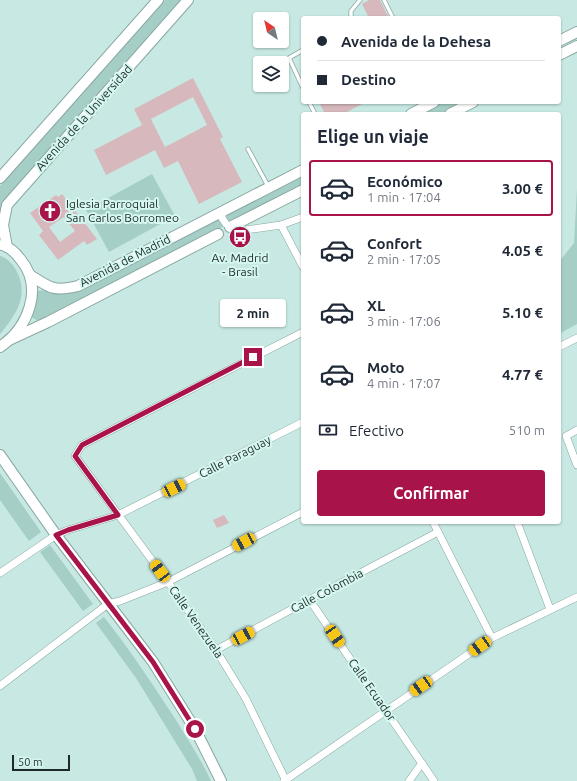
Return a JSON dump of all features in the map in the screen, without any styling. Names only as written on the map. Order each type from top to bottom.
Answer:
[{"type":"street","name":"Avenida de la Universidad","points":[[0,178],[158,0]]},
{"type":"street","name":"Avenida de la Universidad","points":[[4,245],[3,225],[6,205],[188,0]]},
{"type":"street","points":[[561,40],[577,32]]},
{"type":"street","points":[[561,54],[577,46]]},
{"type":"street","points":[[416,112],[430,104]]},
{"type":"street","points":[[454,112],[469,104]]},
{"type":"street","name":"Avenida de Madrid","points":[[30,275],[54,289],[64,289],[78,286],[301,171]]},
{"type":"street","name":"Avenida de Madrid","points":[[3,345],[301,191]]},
{"type":"street","points":[[222,212],[222,218],[224,221],[230,227],[239,232],[281,225],[301,218]]},
{"type":"street","points":[[281,225],[301,263]]},
{"type":"street","points":[[3,345],[18,330],[27,316],[33,287],[30,275],[19,258],[4,245]]},
{"type":"street","name":"Calle Venezuela","points":[[285,781],[246,699],[216,650],[75,456],[82,445],[301,333]]},
{"type":"street","points":[[561,346],[577,338]]},
{"type":"street","name":"Calle Paraguay","points":[[0,573],[56,535],[118,515],[301,423]]},
{"type":"street","points":[[577,430],[566,436],[577,465]]},
{"type":"street","points":[[1,460],[153,662],[195,729],[221,781]]},
{"type":"street","points":[[0,686],[108,604],[120,601],[168,582],[301,513]]},
{"type":"street","points":[[434,524],[492,638]]},
{"type":"street","points":[[518,524],[550,609]]},
{"type":"street","name":"Calle Colombia","points":[[216,650],[438,532]]},
{"type":"street","points":[[285,781],[492,638],[577,597]]},
{"type":"street","name":"Calle Ecuador","points":[[309,600],[434,781]]},
{"type":"street","points":[[409,781],[422,763]]},
{"type":"lane","points":[[351,16],[351,11],[360,0]]},
{"type":"lane","points":[[384,0],[392,16]]},
{"type":"lane","points":[[301,51],[289,58],[301,84]]},
{"type":"lane","points":[[248,148],[269,187]]},
{"type":"green space","points":[[165,0],[184,0],[0,210],[0,186]]},
{"type":"green space","points":[[439,104],[459,104],[444,112],[424,112]]},
{"type":"green space","points":[[152,174],[175,216],[109,252],[86,210]]},
{"type":"green space","points":[[301,176],[301,186],[40,322],[31,317],[38,291],[44,290],[57,294],[76,292]]},
{"type":"green space","points":[[577,188],[577,324],[561,333],[561,259],[574,243]]},
{"type":"green space","points":[[0,256],[7,259],[15,268],[22,288],[16,312],[0,334]]},
{"type":"green space","points":[[0,473],[41,532],[29,541],[0,500]]},
{"type":"green space","points":[[50,545],[93,604],[83,611],[40,552]]},
{"type":"green space","points":[[104,617],[176,720],[199,757],[211,781],[197,781],[192,769],[136,678],[96,623]]},
{"type":"building","points":[[369,0],[380,0],[388,16],[368,16],[362,4]]},
{"type":"building","points":[[193,78],[223,137],[220,139],[242,182],[199,204],[178,161],[164,168],[155,150],[106,175],[94,150],[142,125],[134,109]],"holes":[[[193,97],[207,125],[165,147],[151,119]]]},
{"type":"building","points":[[320,104],[362,104],[347,112],[324,112]]},
{"type":"building","points":[[62,194],[97,239],[87,245],[84,241],[58,260],[39,235],[43,231],[30,213],[56,195],[58,197]],"holes":[[[64,217],[75,231],[60,242],[49,227]]]},
{"type":"building","points":[[224,515],[229,523],[217,528],[213,520]]},
{"type":"place","name":"Iglesia Parroquial San Carlos Borromeo","points":[[50,211]]},
{"type":"place","name":"Av. Madrid - Brasil","points":[[240,237]]},
{"type":"route","points":[[195,729],[153,662],[56,535],[118,515],[75,456],[82,445],[253,357]]}]
